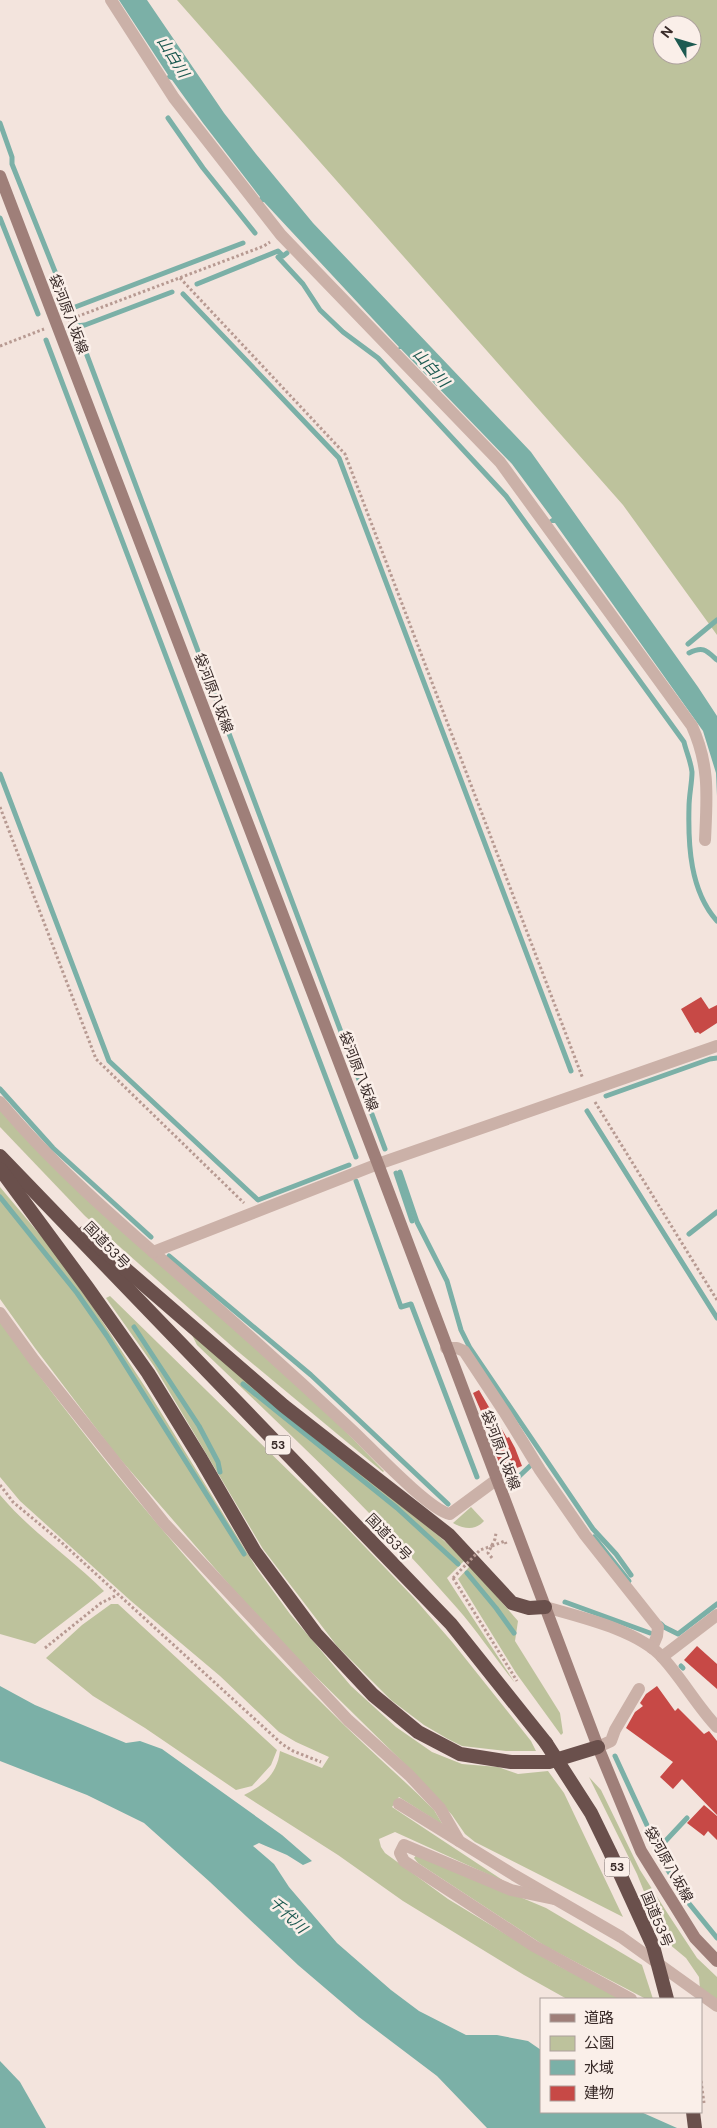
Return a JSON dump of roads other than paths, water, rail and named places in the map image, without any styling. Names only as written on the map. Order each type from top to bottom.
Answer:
[{"type":"highway","name":"国道53号","points":[[0,1156],[451,1624],[546,1743],[591,1813],[653,1946],[667,1998]]},
{"type":"highway","points":[[0,1169],[148,1373],[255,1552],[316,1634],[373,1695],[418,1732],[460,1754],[510,1762],[549,1762],[598,1747]]},
{"type":"highway","points":[[16,1173],[284,1406],[449,1535],[512,1603],[529,1608],[545,1607]]},
{"type":"highway","points":[[693,2113],[695,2128]]},
{"type":"main road","name":"袋河原八坂線","points":[[0,176],[378,1164],[598,1747],[641,1851],[695,1938],[717,1962]]},
{"type":"street","points":[[111,0],[174,98],[281,234],[500,462],[692,726],[699,742],[707,777],[712,817],[705,840]]},
{"type":"street","points":[[153,1252],[378,1164],[717,1046]]},
{"type":"street","points":[[0,1102],[29,1136],[75,1183],[246,1332],[410,1485],[443,1512],[450,1514],[496,1480]]},
{"type":"street","points":[[0,1313],[34,1360],[164,1523],[348,1720],[409,1775],[440,1808],[459,1841]]},
{"type":"street","points":[[446,1348],[457,1348],[464,1351],[505,1412],[540,1470],[585,1535],[658,1627],[657,1636],[652,1648]]},
{"type":"street","points":[[545,1607],[599,1622],[652,1648],[662,1657],[701,1710],[717,1727]]},
{"type":"street","points":[[662,1657],[717,1615]]},
{"type":"street","points":[[598,1747],[612,1741],[615,1730],[639,1689]]},
{"type":"street","points":[[399,1804],[554,1899],[621,1937],[717,2006]]},
{"type":"street","points":[[554,1899],[511,1890],[404,1845],[400,1854],[404,1861],[534,1946],[629,1998]]},
{"type":"water","name":"山白川","points":[[119,0],[147,0],[224,113],[313,223],[531,452],[717,716],[717,796],[716,773],[703,731],[555,523],[551,523],[549,520],[552,518],[512,464],[401,349],[397,349],[399,347],[264,202],[261,203],[258,200],[260,197],[172,80],[165,78],[168,75]]},
{"type":"water","name":"千代川","points":[[0,1686],[35,1705],[126,1743],[140,1741],[162,1749],[282,1835],[312,1861],[303,1865],[287,1855],[259,1843],[253,1846],[274,1864],[289,1887],[337,1943],[391,1990],[419,2011],[466,2035],[497,2035],[528,2041],[540,2049],[540,2113],[643,2113],[677,2128],[487,2128],[437,2076],[359,2017],[298,1965],[144,1823],[87,1795],[0,1761]]},
{"type":"water","points":[[0,2061],[20,2082],[46,2128],[0,2128]]},
{"type":"waterway","points":[[168,118],[203,168],[255,233]]},
{"type":"waterway","points":[[0,123],[12,157],[12,164],[70,309],[243,243]]},
{"type":"waterway","points":[[0,218],[38,314]]},
{"type":"waterway","points":[[197,284],[278,251],[283,256],[287,253]]},
{"type":"waterway","points":[[278,257],[303,284],[320,310],[343,332],[378,358],[506,496],[684,742],[692,772],[689,803],[689,837],[692,867],[701,896],[717,921]]},
{"type":"waterway","points":[[172,292],[85,325],[76,326],[385,1149]]},
{"type":"waterway","points":[[183,294],[339,458],[571,1071]]},
{"type":"waterway","points":[[46,340],[356,1157]]},
{"type":"waterway","points":[[688,644],[717,620]]},
{"type":"waterway","points":[[689,653],[704,650],[717,660]]},
{"type":"waterway","points":[[0,774],[109,1061],[258,1200],[349,1165]]},
{"type":"waterway","points":[[606,1096],[717,1058]]},
{"type":"waterway","points":[[0,1089],[53,1148],[151,1237]]},
{"type":"waterway","points":[[587,1111],[717,1318]]},
{"type":"waterway","points":[[400,1172],[417,1222],[447,1281],[461,1330],[470,1348],[593,1529],[616,1554],[631,1575]]},
{"type":"waterway","points":[[396,1173],[412,1221]]},
{"type":"waterway","points":[[356,1181],[401,1307],[411,1304],[477,1477]]},
{"type":"waterway","points":[[0,1197],[77,1293],[107,1336],[244,1554]]},
{"type":"waterway","points":[[689,1234],[717,1212]]},
{"type":"waterway","points":[[169,1256],[311,1375],[448,1504]]},
{"type":"waterway","points":[[134,1327],[199,1426],[218,1462],[220,1472]]},
{"type":"waterway","points":[[243,1384],[397,1508],[458,1564]]},
{"type":"waterway","points":[[510,1485],[531,1465]]},
{"type":"waterway","points":[[594,1537],[629,1581]]},
{"type":"waterway","points":[[467,1573],[514,1633]]},
{"type":"waterway","points":[[565,1602],[650,1633]]},
{"type":"waterway","points":[[661,1624],[678,1634],[717,1604]]},
{"type":"waterway","points":[[615,1756],[658,1849],[687,1818]]},
{"type":"waterway","points":[[661,1859],[687,1901],[717,1938]]}]
